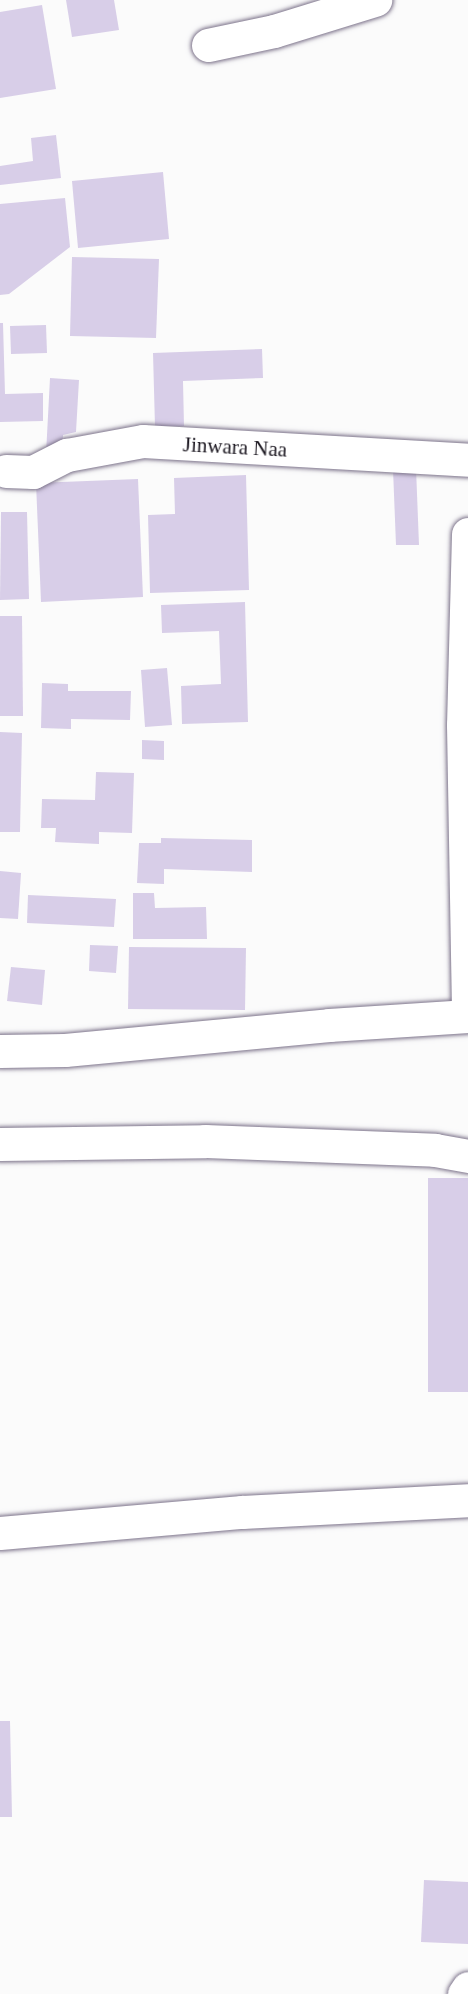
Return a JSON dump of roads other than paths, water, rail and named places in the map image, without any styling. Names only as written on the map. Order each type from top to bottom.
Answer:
[{"type":"street","points":[[208,45],[274,31],[375,0]]},
{"type":"street","name":"Jinwara Naa","points":[[6,471],[33,472],[67,455],[143,441],[468,460]]},
{"type":"street","points":[[468,534],[463,725],[468,1006]]},
{"type":"street","points":[[0,1051],[65,1050],[329,1024],[468,1016]]},
{"type":"street","points":[[0,1144],[205,1141],[435,1150],[468,1156]]},
{"type":"street","points":[[0,1533],[242,1512],[468,1500]]},
{"type":"street","points":[[464,1994],[468,1988]]}]
